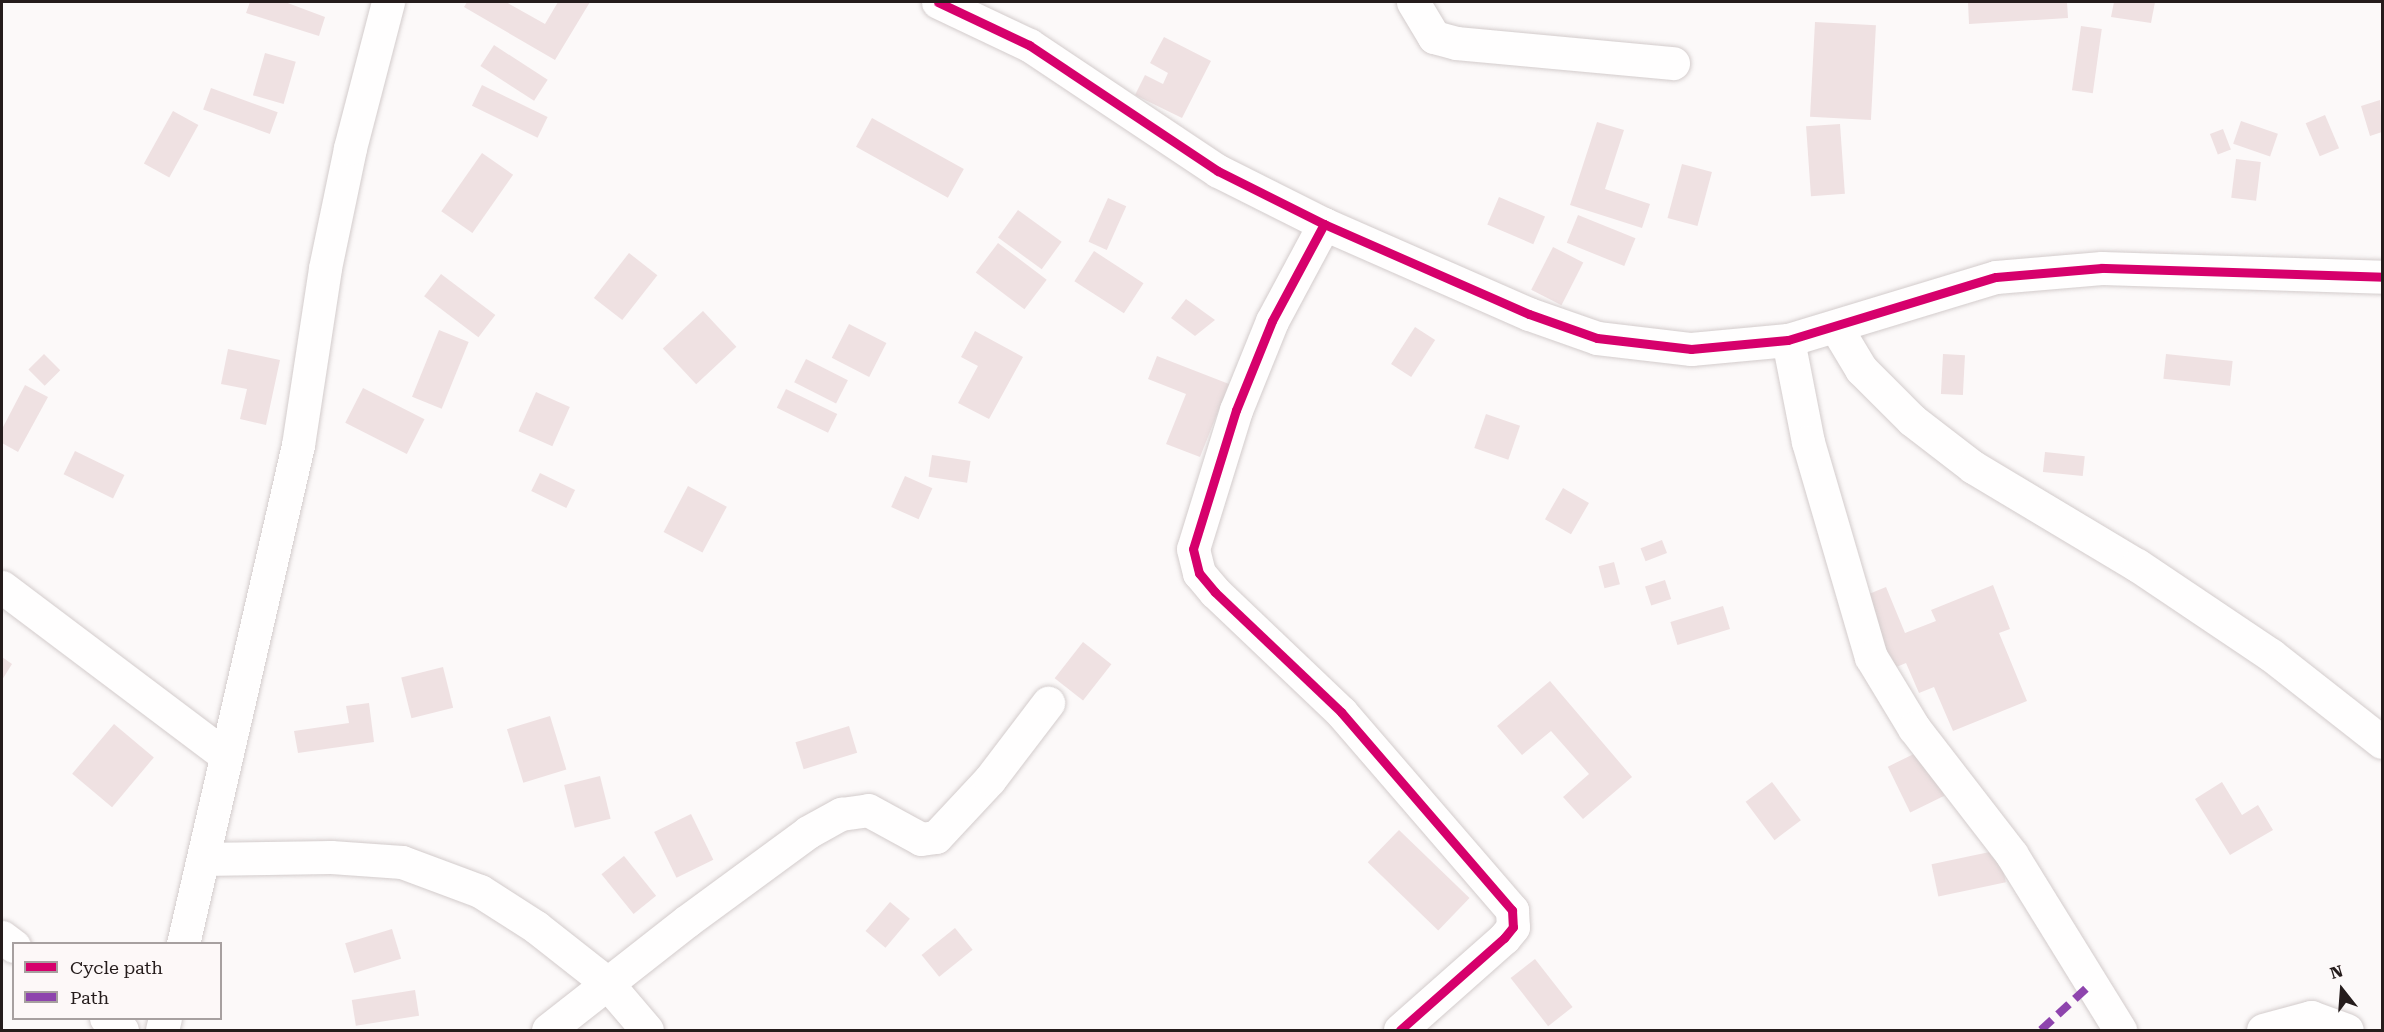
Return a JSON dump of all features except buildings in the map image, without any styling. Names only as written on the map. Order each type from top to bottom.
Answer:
[{"type":"street","points":[[183,942],[298,445],[350,147],[388,2]]},
{"type":"street","points":[[938,2],[1029,45],[1218,171],[1324,224],[1529,314],[1597,338],[1691,350],[1788,340],[1837,329],[1996,277],[2102,268],[2382,277]]},
{"type":"street","points":[[1413,2],[1434,37],[1456,43],[1673,63]]},
{"type":"street","points":[[1324,224],[1272,321],[1240,398],[1193,549],[1199,573],[1215,592],[1341,712],[1512,910],[1513,927],[1504,938],[1400,1030]]},
{"type":"street","points":[[1837,329],[1861,369],[1905,413],[1973,467],[2137,565],[2243,635],[2382,742]]},
{"type":"street","points":[[1788,340],[1817,476],[1871,657],[1914,728],[2012,855],[2120,1030]]},
{"type":"street","points":[[2,587],[225,756]]},
{"type":"street","points":[[548,1030],[606,982],[808,832],[841,814],[868,810],[921,839],[936,837],[990,778],[1048,703]]},
{"type":"street","points":[[203,859],[331,856],[402,862],[480,891],[536,927],[606,982],[647,1030]]},
{"type":"street","points":[[2263,1030],[2311,1017],[2347,1030]]},
{"type":"street","points":[[109,1020],[122,1030]]},
{"type":"marked path","points":[[2041,1030],[2091,984]]},
{"type":"cycle path","points":[[938,2],[1029,45],[1218,171],[1324,224],[1529,314],[1597,338],[1691,349],[1788,340],[1996,277],[2102,268],[2382,277]]},
{"type":"cycle path","points":[[1324,224],[1272,321],[1236,410],[1193,549],[1199,573],[1215,592],[1341,712],[1512,910],[1513,927],[1504,938],[1400,1030]]}]
